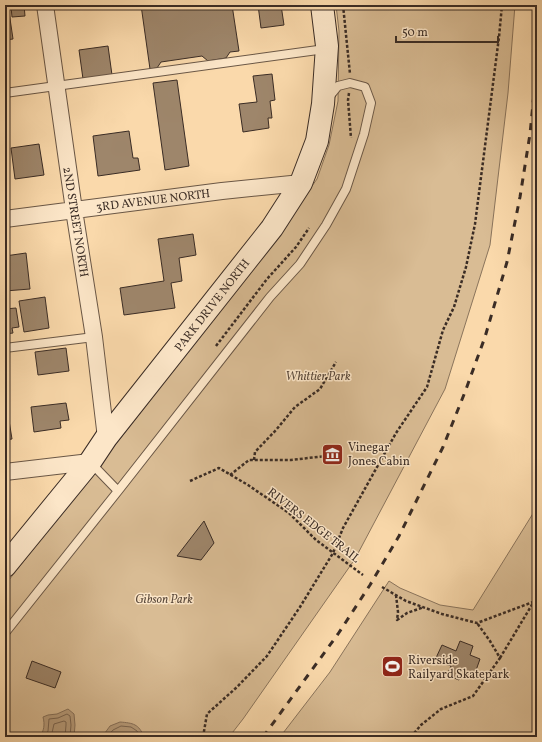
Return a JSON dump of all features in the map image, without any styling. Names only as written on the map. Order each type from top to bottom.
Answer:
[{"type":"street","name":"2ND STREET NORTH","points":[[45,5],[74,210],[94,337],[106,438]]},
{"type":"street","name":"PARK DRIVE NORTH","points":[[5,566],[90,462],[106,438],[272,228],[301,183],[317,141],[323,104],[327,49],[322,5]]},
{"type":"street","name":"3RD AVENUE NORTH","points":[[5,219],[222,191],[301,183]]},
{"type":"street","points":[[5,472],[90,462]]},
{"type":"lane","points":[[5,93],[327,49]]},
{"type":"lane","points":[[5,633],[270,297],[300,264],[326,226],[346,190],[364,134],[371,103],[365,87],[350,83],[338,86],[323,104]]},
{"type":"lane","points":[[5,348],[94,337]]},
{"type":"lane","points":[[90,462],[118,490]]},
{"type":"path","points":[[203,737],[207,714],[237,687],[267,656],[300,607],[333,553],[343,528],[396,433],[427,387],[442,330],[454,307],[466,267],[475,224],[502,5]]},
{"type":"path","points":[[254,460],[255,452],[295,407],[320,389],[336,362]]},
{"type":"path","points":[[230,475],[249,460],[291,460],[326,456]]},
{"type":"path","name":"RIVERS EDGE TRAIL","points":[[190,481],[219,468],[248,485],[289,514],[316,540],[363,575]]},
{"type":"path","points":[[382,587],[406,601],[442,614],[477,623],[537,600]]},
{"type":"path","points":[[396,595],[398,612],[397,620],[407,613],[424,607]]},
{"type":"path","points":[[411,737],[420,725],[441,709],[473,696],[500,658],[533,602]]},
{"type":"path","points":[[477,623],[500,658]]},
{"type":"green space","points":[[336,5],[515,5],[508,93],[490,245],[445,389],[355,559],[229,737],[5,737],[5,585],[262,256],[317,179],[329,145],[338,101],[339,31]]},
{"type":"green space","points":[[537,507],[537,737],[280,737],[330,672],[389,581],[400,588],[440,605],[473,610]]},
{"type":"water","points":[[68,709],[74,714],[74,737],[40,737],[44,727],[43,717],[57,714]]},
{"type":"water","points":[[120,722],[135,725],[140,729],[144,737],[102,737],[110,726]]},
{"type":"building","points":[[5,5],[8,5],[13,39],[5,40]]},
{"type":"building","points":[[24,5],[25,16],[12,17],[11,7]]},
{"type":"building","points":[[141,5],[232,5],[239,51],[230,52],[226,58],[208,61],[202,56],[161,62],[157,68],[150,69]]},
{"type":"building","points":[[258,5],[281,5],[284,25],[261,28]]},
{"type":"building","points":[[108,46],[112,75],[83,79],[79,50]]},
{"type":"building","points":[[272,74],[275,100],[270,101],[272,118],[268,118],[269,128],[243,132],[239,104],[257,102],[253,76]]},
{"type":"building","points":[[177,80],[189,166],[165,170],[153,83]]},
{"type":"building","points":[[129,131],[133,158],[138,158],[140,170],[98,176],[93,136]]},
{"type":"building","points":[[39,144],[44,175],[15,179],[11,148]]},
{"type":"building","points":[[193,234],[196,255],[179,258],[182,281],[171,283],[175,308],[124,315],[120,288],[164,281],[158,239]]},
{"type":"building","points":[[26,253],[30,289],[5,291],[5,256]]},
{"type":"building","points":[[45,297],[49,328],[24,332],[19,301]]},
{"type":"building","points":[[16,308],[19,327],[12,328],[13,333],[5,334],[5,309]]},
{"type":"building","points":[[66,348],[69,371],[38,375],[35,352]]},
{"type":"building","points":[[5,402],[12,439],[5,440]]},
{"type":"building","points":[[66,403],[69,420],[60,421],[61,428],[34,432],[31,407]]},
{"type":"building","name":"Vinegar Jones Cabin","points":[[337,447],[339,460],[329,461],[327,449]]},
{"type":"building","points":[[204,521],[214,543],[201,560],[177,556]]},
{"type":"building","points":[[460,641],[473,646],[470,655],[480,659],[474,676],[462,671],[459,680],[447,675],[451,666],[435,660],[442,645],[456,651]]},
{"type":"building","points":[[32,661],[61,672],[55,688],[26,678]]},
{"type":"railway","points":[[263,737],[338,634],[370,585],[399,536],[443,447],[485,337],[507,262],[520,197],[530,134],[537,63]]},
{"type":"place","name":"Vinegar Jones Cabin","points":[[333,454]]},
{"type":"place","name":"Riverside Railyard Skatepark","points":[[392,667]]},
{"type":"park label","name":"Whittier Park","points":[[318,376]]},
{"type":"park label","name":"Gibson Park","points":[[164,599]]}]
